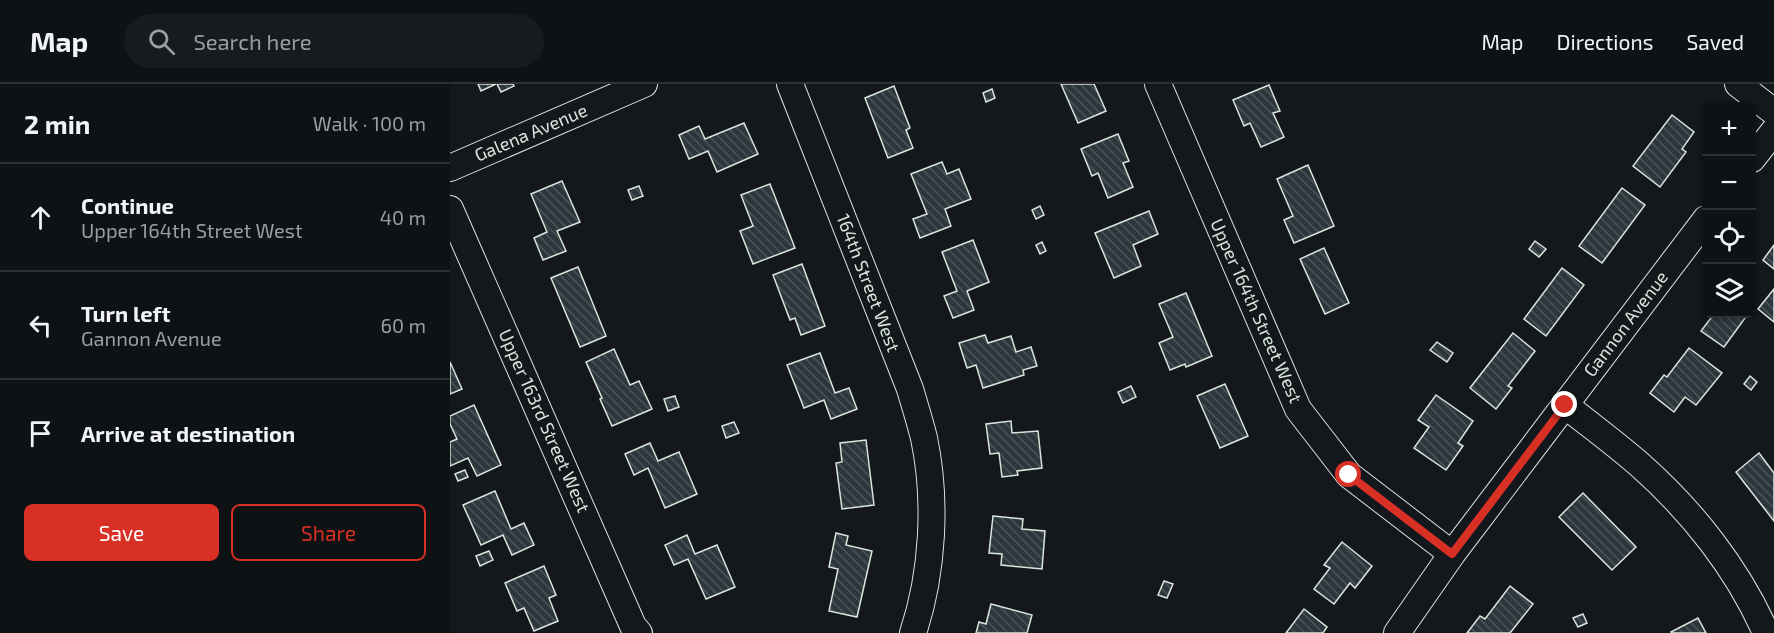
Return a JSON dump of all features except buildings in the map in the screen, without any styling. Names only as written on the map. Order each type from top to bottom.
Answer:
[{"type":"street","name":"Galena Avenue","points":[[450,168],[644,84]]},
{"type":"street","name":"164th Street West","points":[[790,84],[910,389],[924,440],[932,524],[929,563],[913,633]]},
{"type":"street","name":"Upper 164th Street West","points":[[1158,84],[1298,409],[1349,475],[1452,554]]},
{"type":"street","points":[[1737,84],[1774,112]]},
{"type":"street","points":[[1754,156],[1774,131]]},
{"type":"street","name":"Upper 163rd Street West","points":[[450,208],[628,615],[639,633]]},
{"type":"street","name":"Gannon Avenue","points":[[1397,633],[1452,554],[1702,226]]},
{"type":"street","points":[[1565,405],[1640,466],[1673,498],[1716,548],[1755,608],[1766,633]]},
{"type":"route","points":[[1349,475],[1452,554],[1565,405]]}]
